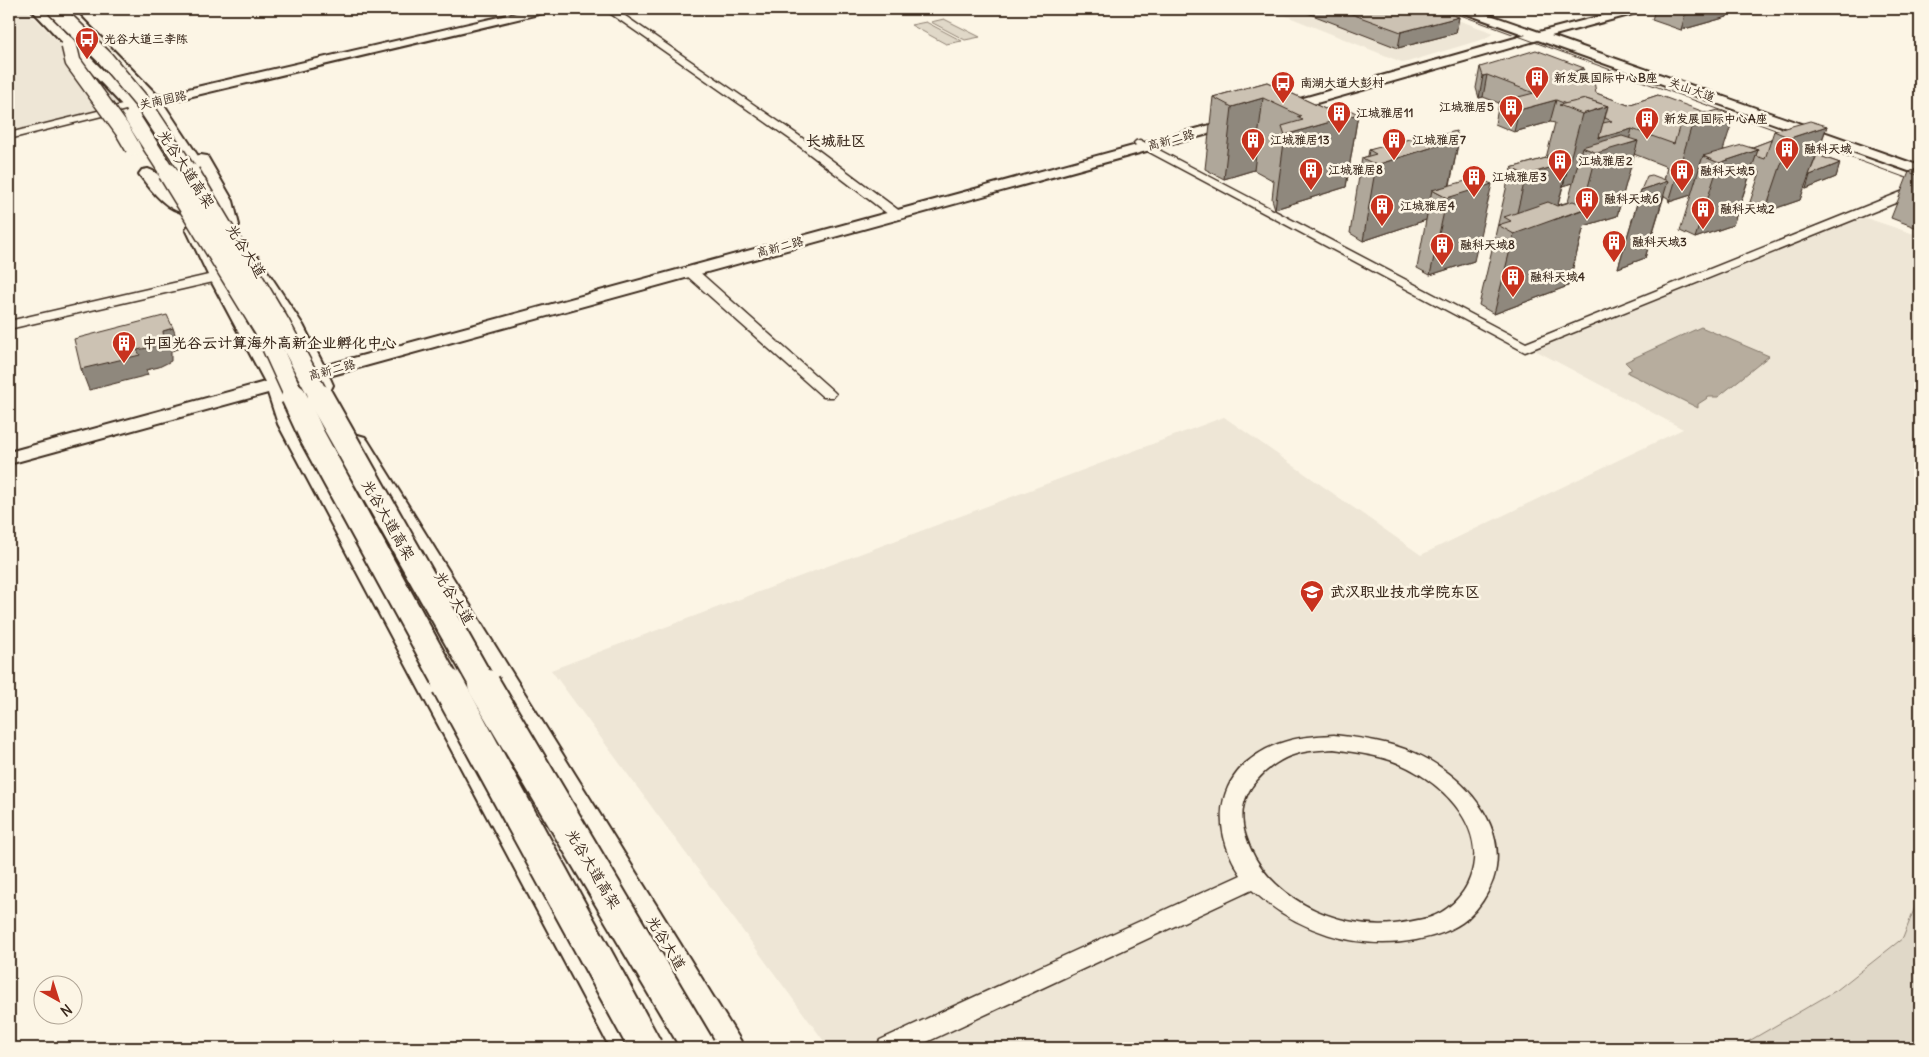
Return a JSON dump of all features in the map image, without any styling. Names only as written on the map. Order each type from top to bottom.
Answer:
[{"type":"highway","name":"光谷大道高架","points":[[36,9],[128,111],[188,204],[264,330],[312,436],[646,1048]]},
{"type":"highway","name":"光谷大道高架","points":[[55,9],[105,58],[146,108],[207,199],[280,324],[327,414],[485,688],[699,1048]]},
{"type":"highway","points":[[69,45],[73,62],[123,131],[148,174],[166,195],[185,208]]},
{"type":"highway","points":[[105,58],[134,74],[173,117],[201,160],[224,201],[230,225]]},
{"type":"main road","points":[[36,9],[130,106],[138,117],[162,160],[217,277],[273,381],[288,424],[626,1048]]},
{"type":"main road","name":"光谷大道","points":[[67,9],[154,101],[191,156],[230,225],[303,342],[316,370],[730,1048]]},
{"type":"main road","name":"关南园路","points":[[154,101],[540,9]]},
{"type":"main road","name":"关南园路","points":[[130,106],[548,9]]},
{"type":"main road","points":[[1465,9],[1495,24],[1503,32],[1502,37],[1490,44]]},
{"type":"main road","name":"关山大道","points":[[1465,9],[1542,30],[1595,56],[1920,171]]},
{"type":"main road","name":"关山大道","points":[[1483,9],[1920,163]]},
{"type":"main road","points":[[1616,10],[1490,44],[1264,111],[1514,42],[1542,30],[1580,25],[1640,9]]},
{"type":"main road","points":[[1498,14],[1523,17]]},
{"type":"main road","points":[[1580,25],[1576,29],[1580,34],[1620,57]]},
{"type":"main road","points":[[1514,42],[1595,56]]},
{"type":"main road","name":"高新二路","points":[[316,370],[356,356],[894,213],[1245,116]]},
{"type":"main road","name":"高新二路","points":[[9,452],[691,272],[894,213]]},
{"type":"main road","points":[[303,342],[309,349],[323,357],[356,356]]},
{"type":"main road","name":"高新二路","points":[[9,458],[273,381]]},
{"type":"street","points":[[609,9],[794,137],[894,213]]},
{"type":"street","points":[[9,136],[130,106]]},
{"type":"street","points":[[1143,145],[1519,345],[1920,189]]},
{"type":"street","points":[[1519,345],[1920,179]]},
{"type":"street","points":[[691,272],[828,394]]},
{"type":"street","points":[[9,325],[217,277]]},
{"type":"street","points":[[1334,742],[1368,746],[1416,763],[1448,784],[1472,811],[1485,842],[1486,872],[1472,900],[1446,921],[1410,933],[1367,934],[1323,925],[1284,905],[1254,879],[1234,846],[1230,813],[1240,784],[1263,761],[1296,747],[1334,742]]},
{"type":"street","points":[[889,1048],[1254,879]]},
{"type":"shaded area","points":[[9,9],[26,9],[120,105],[9,132]]},
{"type":"shaded area","points":[[1269,9],[1427,9],[1494,33],[1484,39],[1404,63]]},
{"type":"shaded area","points":[[1520,9],[1595,9],[1550,16],[1537,15]]},
{"type":"shaded area","points":[[944,19],[980,37],[965,40],[931,22]]},
{"type":"shaded area","points":[[926,22],[962,41],[946,44],[911,25]]},
{"type":"shaded area","name":"武汉职业技术学院东区","points":[[1863,217],[1920,236],[1920,1048],[829,1048],[551,670],[1224,417],[1421,555],[1683,429],[1533,349]]},
{"type":"shaded area","points":[[1701,327],[1769,356],[1718,397],[1709,397],[1698,404],[1698,408],[1628,373],[1631,368],[1625,362]]},
{"type":"shaded area","points":[[1920,894],[1920,1048],[1737,1048],[1837,990],[1903,938]]},
{"type":"building","points":[[1338,9],[1435,9],[1459,17],[1401,32]]},
{"type":"building","points":[[1667,9],[1706,9],[1685,15]]},
{"type":"building","points":[[1536,50],[1584,68],[1571,73],[1594,81],[1596,93],[1628,105],[1658,95],[1707,113],[1681,121],[1674,144],[1632,129],[1599,138],[1603,123],[1612,121],[1605,118],[1608,106],[1586,99],[1566,104],[1556,100],[1519,110],[1499,102],[1534,93],[1487,75],[1483,76],[1480,67]]},
{"type":"building","points":[[1267,82],[1325,109],[1340,105],[1358,114],[1285,135],[1282,126],[1303,120],[1297,117],[1301,116],[1263,98],[1232,107],[1213,97]]},
{"type":"building","points":[[1586,99],[1608,106],[1582,114],[1559,105]]},
{"type":"building","points":[[1718,110],[1734,116],[1691,128],[1690,124],[1681,121]]},
{"type":"building","points":[[1810,121],[1827,126],[1790,138],[1774,131]]},
{"type":"building","points":[[1456,131],[1459,139],[1376,165],[1362,158],[1376,154],[1369,150],[1413,138],[1420,141]]},
{"type":"building","points":[[1622,136],[1638,141],[1597,153],[1582,147]]},
{"type":"building","points":[[1771,140],[1765,159],[1756,156],[1758,150],[1750,148]]},
{"type":"building","points":[[1742,145],[1758,150],[1719,163],[1703,156]]},
{"type":"building","points":[[1817,155],[1840,163],[1809,175]]},
{"type":"building","points":[[1553,156],[1569,162],[1526,175],[1511,168]]},
{"type":"building","points":[[1920,168],[1920,176],[1909,172]]},
{"type":"building","points":[[1652,175],[1668,181],[1641,190],[1647,176]]},
{"type":"building","points":[[1477,178],[1492,184],[1447,198],[1432,190]]},
{"type":"building","points":[[1573,201],[1589,207],[1514,234],[1498,225],[1511,221],[1504,217],[1548,202],[1557,206]]},
{"type":"building","points":[[167,315],[173,328],[163,331],[164,340],[152,347],[137,350],[140,355],[81,369],[74,339]]},
{"type":"tram line","points":[[1444,9],[1789,135]]},
{"type":"tram line","points":[[1808,142],[1920,183]]},
{"type":"place","name":"光谷大道三李陈","points":[[87,60]]},
{"type":"place","name":"新发展国际中心B座","points":[[1537,99]]},
{"type":"place","name":"南湖大道大彭村","points":[[1283,104]]},
{"type":"place","name":"江城雅居5","points":[[1511,128]]},
{"type":"place","name":"江城雅居11","points":[[1339,134]]},
{"type":"place","name":"新发展国际中心A座","points":[[1647,140]]},
{"type":"place","name":"江城雅居13","points":[[1253,161]]},
{"type":"place","name":"江城雅居7","points":[[1394,161]]},
{"type":"place","name":"融科天域","points":[[1787,170]]},
{"type":"place","name":"江城雅居2","points":[[1560,182]]},
{"type":"place","name":"江城雅居8","points":[[1311,191]]},
{"type":"place","name":"融科天域5","points":[[1682,192]]},
{"type":"place","name":"江城雅居3","points":[[1474,198]]},
{"type":"place","name":"融科天域6","points":[[1587,220]]},
{"type":"place","name":"江城雅居4","points":[[1382,227]]},
{"type":"place","name":"融科天域2","points":[[1703,230]]},
{"type":"place","name":"融科天域3","points":[[1614,263]]},
{"type":"place","name":"融科天域8","points":[[1442,266]]},
{"type":"place","name":"融科天域4","points":[[1513,298]]},
{"type":"place","name":"中国光谷云计算海外高新企业孵化中心","points":[[124,364]]},
{"type":"place","name":"武汉职业技术学院东区","points":[[1312,613]]},
{"type":"district","name":"长城社区","points":[[836,141]]}]
